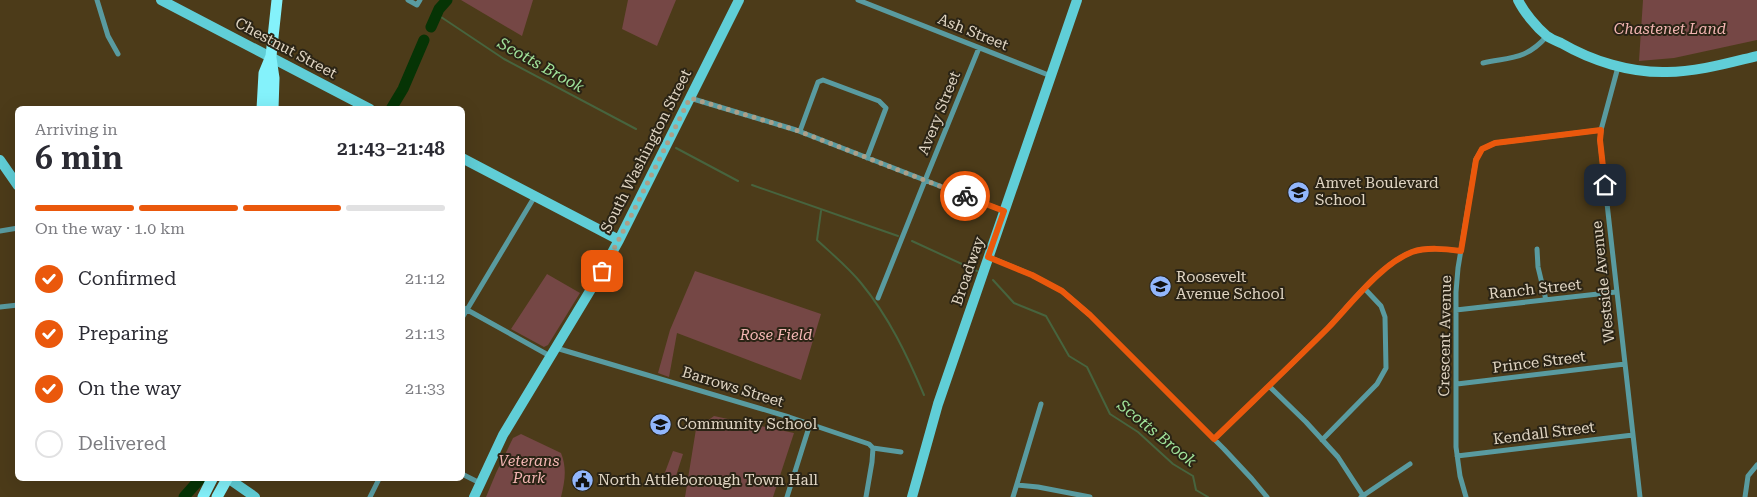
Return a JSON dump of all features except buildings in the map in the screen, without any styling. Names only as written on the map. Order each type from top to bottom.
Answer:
[{"type":"main road","points":[[273,106],[274,78],[271,56],[277,0]]},
{"type":"main road","points":[[262,106],[264,73],[271,56]]},
{"type":"main road","points":[[203,497],[211,481]]},
{"type":"main road","points":[[217,497],[227,481]]},
{"type":"street","points":[[97,0],[108,36],[118,54]]},
{"type":"street","name":"Chestnut Street","points":[[161,0],[364,106]]},
{"type":"street","points":[[408,0],[419,2]]},
{"type":"street","name":"South Washington Street","points":[[474,497],[503,435],[619,240],[739,0]]},
{"type":"street","name":"Ash Street","points":[[858,0],[1051,76]]},
{"type":"street","name":"Broadway","points":[[912,497],[935,413],[1076,0]]},
{"type":"street","points":[[1518,0],[1528,15],[1548,36],[1583,54],[1618,66],[1652,72],[1668,72],[1729,64],[1757,56]]},
{"type":"street","points":[[1482,63],[1522,56],[1532,51],[1548,36]]},
{"type":"street","name":"Avery Street","points":[[878,298],[979,48]]},
{"type":"street","name":"Westside Avenue","points":[[1618,66],[1601,130],[1601,149],[1640,497]]},
{"type":"street","points":[[800,131],[818,82],[823,80],[880,101],[886,108],[868,158]]},
{"type":"street","points":[[690,98],[800,131],[1004,211]]},
{"type":"street","name":"Crescent Avenue","points":[[1466,497],[1457,456],[1456,310],[1457,280],[1476,160],[1482,149],[1495,143],[1601,130]]},
{"type":"street","points":[[0,160],[15,182]]},
{"type":"street","points":[[465,160],[619,240]]},
{"type":"street","points":[[465,309],[535,196]]},
{"type":"street","points":[[0,231],[15,228]]},
{"type":"street","points":[[1214,439],[1391,265],[1413,252],[1432,249],[1461,251]]},
{"type":"street","points":[[1537,249],[1538,267],[1546,300]]},
{"type":"street","points":[[988,257],[1032,275],[1062,291],[1090,315],[1214,439],[1252,479],[1266,497]]},
{"type":"street","points":[[1322,440],[1377,384],[1384,374],[1386,360],[1385,317],[1381,306],[1365,289]]},
{"type":"street","name":"Ranch Street","points":[[1456,310],[1616,292]]},
{"type":"street","points":[[0,307],[15,305]]},
{"type":"street","name":"Barrows Street","points":[[465,309],[553,352],[810,424],[869,444],[873,448],[901,452]]},
{"type":"street","name":"Prince Street","points":[[1457,384],[1625,364]]},
{"type":"street","points":[[1268,386],[1306,422],[1338,457],[1362,497],[1410,464]]},
{"type":"street","points":[[1013,497],[1041,404]]},
{"type":"street","points":[[787,497],[810,424]]},
{"type":"street","name":"Kendall Street","points":[[1457,456],[1633,436]]},
{"type":"street","points":[[866,497],[873,448]]},
{"type":"street","points":[[1744,497],[1748,476],[1757,465]]},
{"type":"street","points":[[465,476],[480,483]]},
{"type":"street","points":[[231,481],[255,497]]},
{"type":"street","points":[[370,497],[378,481]]},
{"type":"street","points":[[1017,485],[1038,487],[1088,497]]},
{"type":"green space","points":[[461,0],[533,0],[522,36]]},
{"type":"green space","points":[[628,0],[676,0],[657,46],[622,29]]},
{"type":"green space","name":"Chastenet Land","points":[[1643,0],[1757,0],[1757,40],[1674,58],[1639,61]]},
{"type":"green space","name":"Rose Field","points":[[695,271],[821,314],[801,380],[677,333],[669,377],[658,373],[670,330]]},
{"type":"green space","points":[[547,274],[580,293],[548,345],[544,347],[511,329]]},
{"type":"green space","points":[[714,416],[794,433],[773,497],[685,497],[696,429]]},
{"type":"green space","name":"Veterans Park","points":[[521,434],[561,453],[565,475],[561,497],[486,497],[513,438]]},
{"type":"green space","points":[[673,451],[683,454],[675,479],[664,475]]},
{"type":"waterway","name":"Scotts Brook","points":[[431,27],[439,9],[447,0]]},
{"type":"waterway","name":"Scotts Brook","points":[[438,15],[504,59],[636,129]]},
{"type":"waterway","points":[[393,106],[403,89],[424,40]]},
{"type":"waterway","name":"Scotts Brook","points":[[676,148],[738,181]]},
{"type":"waterway","name":"Scotts Brook","points":[[752,185],[898,236]]},
{"type":"waterway","points":[[821,211],[817,240],[856,277],[880,309],[904,351],[924,395]]},
{"type":"waterway","name":"Scotts Brook","points":[[912,241],[977,271]]},
{"type":"waterway","name":"Scotts Brook","points":[[993,280],[1014,303],[1046,316],[1069,356],[1087,367],[1110,414],[1138,432],[1173,464],[1193,476],[1196,490],[1208,497]]},
{"type":"waterway","points":[[184,497],[198,481]]},
{"type":"way so far","points":[[602,271],[690,98],[796,130],[965,196]]},
{"type":"place","name":"Amvet Boulevard School","points":[[1299,192]]},
{"type":"place","name":"Roosevelt Avenue School","points":[[1160,286]]},
{"type":"place","name":"Community School","points":[[661,424]]},
{"type":"place","name":"North Attleborough Town Hall","points":[[582,480]]},
{"type":"route","points":[[965,196],[1004,211],[988,257],[1032,275],[1062,291],[1090,315],[1214,439],[1347,306],[1391,265],[1405,256],[1421,250],[1446,249],[1461,251],[1476,160],[1478,154],[1488,145],[1601,130],[1600,140],[1605,185]]}]
